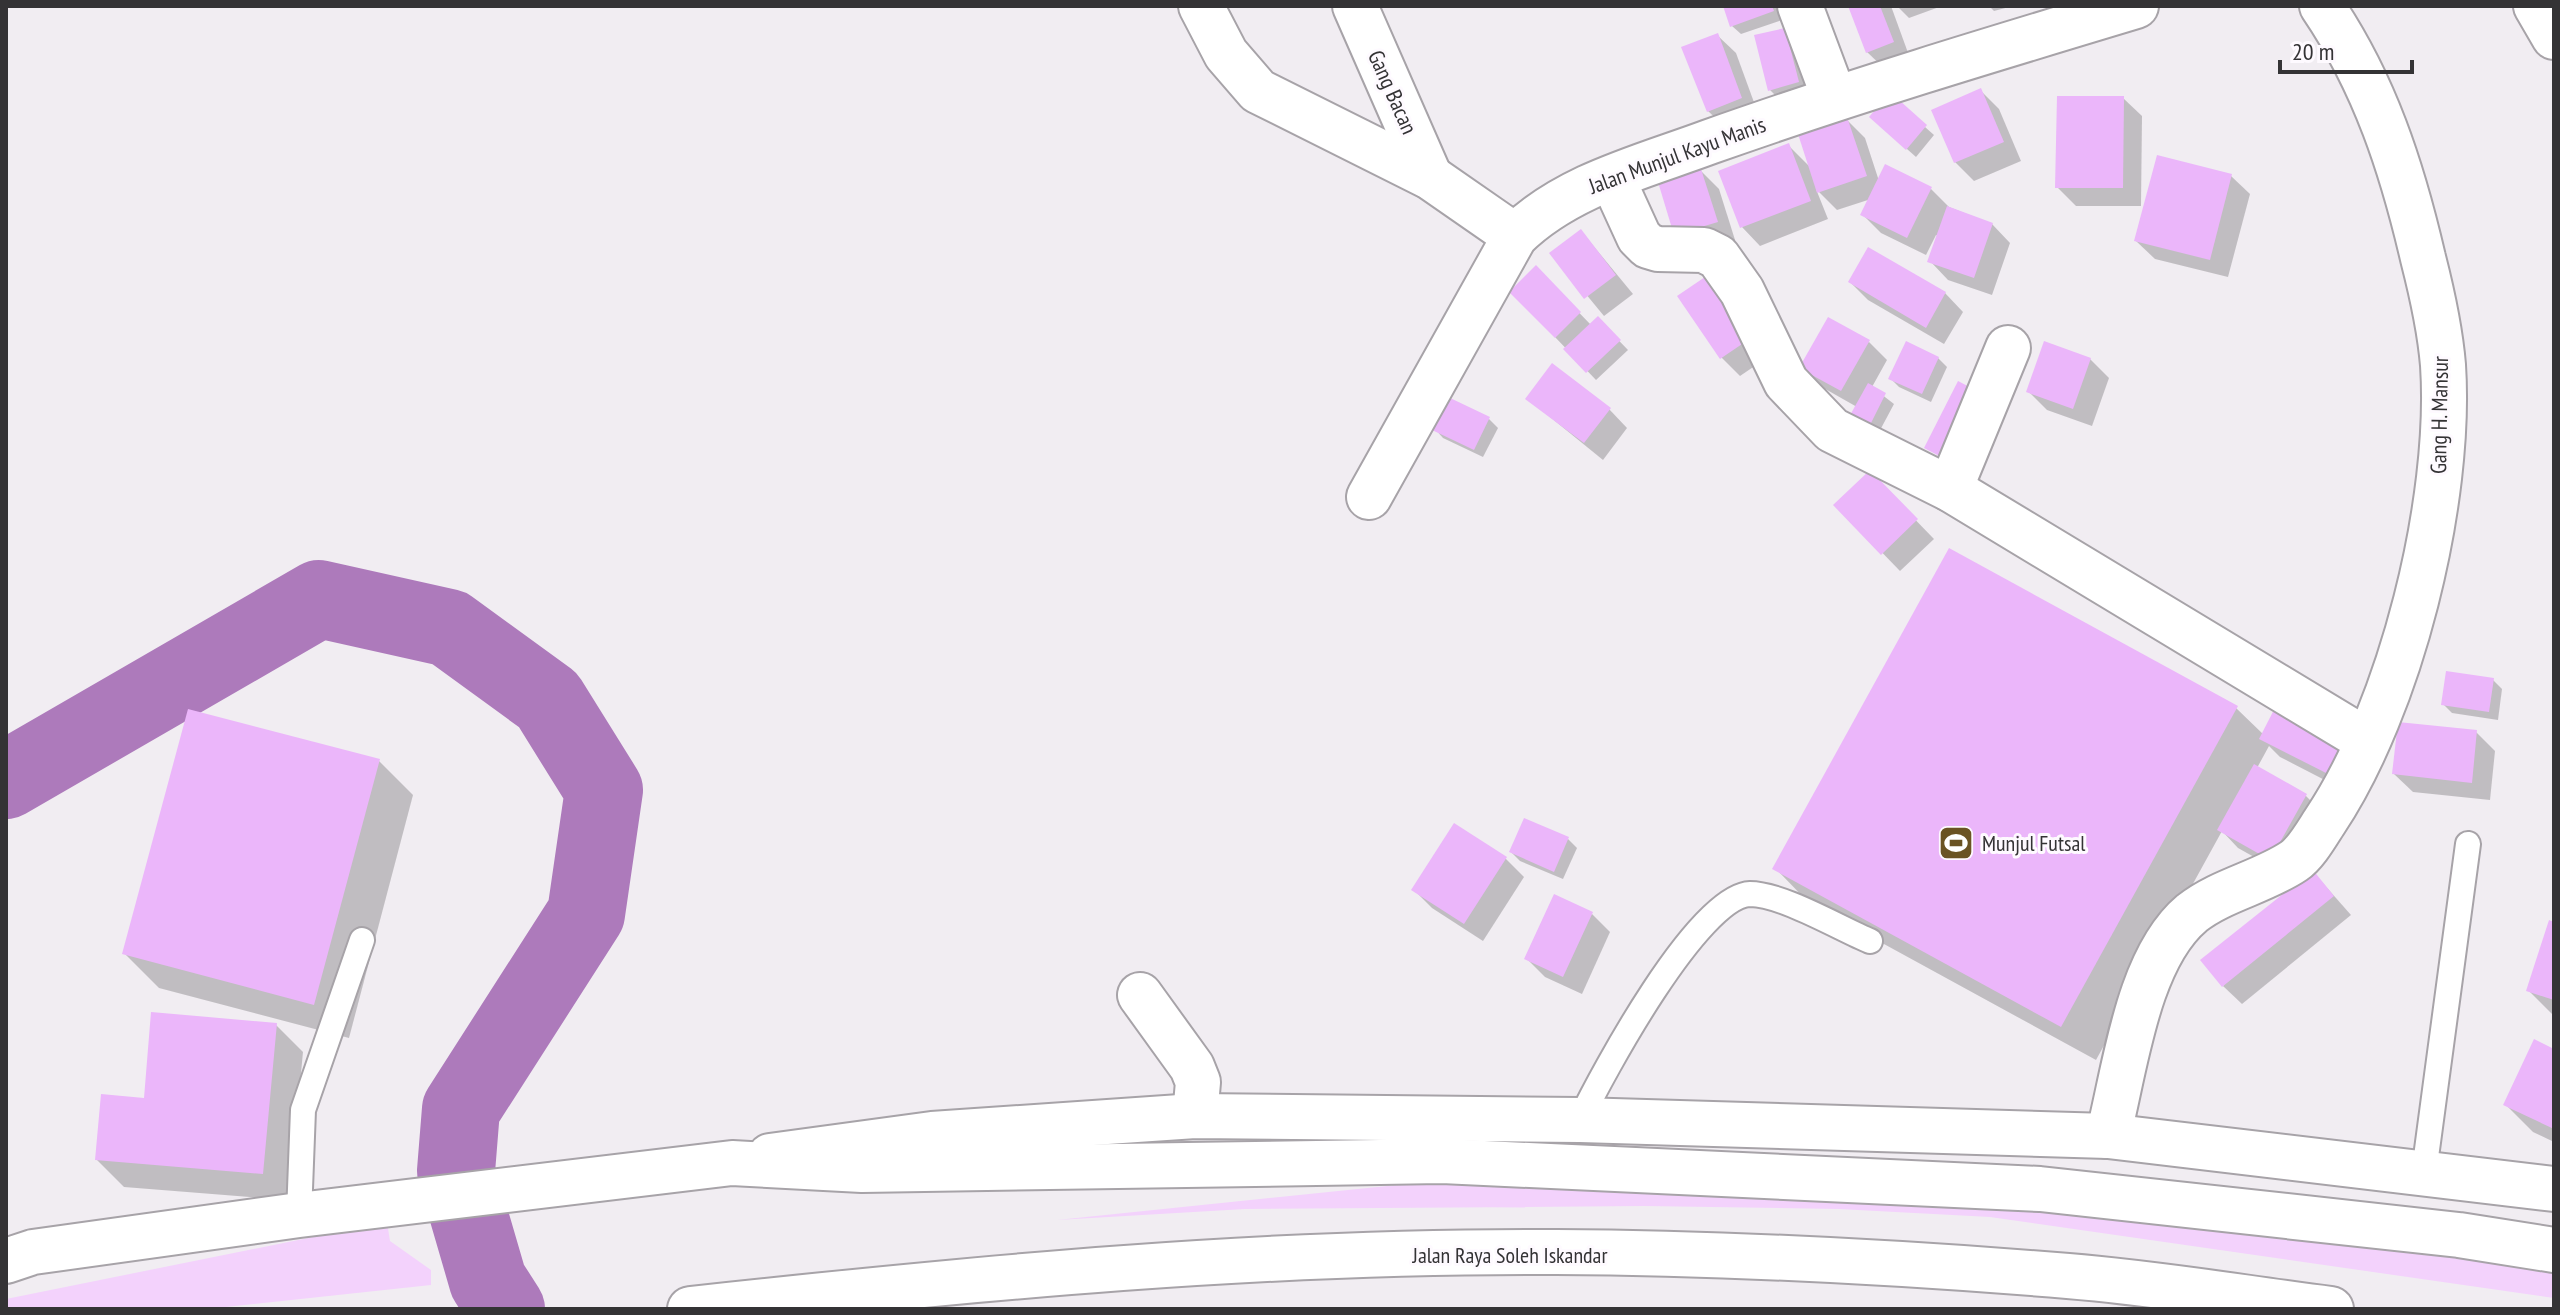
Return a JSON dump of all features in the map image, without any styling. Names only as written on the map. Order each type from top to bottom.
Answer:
[{"type":"main road","points":[[1201,6],[1226,54],[1258,91],[1430,177],[1515,236]]},
{"type":"main road","name":"Gang Bacan","points":[[1355,6],[1430,177]]},
{"type":"main road","points":[[1800,6],[1834,97]]},
{"type":"main road","name":"Jalan Munjul Kayu Manis","points":[[1369,497],[1515,236],[1538,214],[1560,200],[1612,178],[1834,97],[2136,6]]},
{"type":"main road","name":"Gang H. Mansur","points":[[2108,1136],[2153,964],[2193,913],[2297,859],[2347,786],[2397,667],[2427,547],[2439,474],[2443,364],[2433,300],[2393,146],[2367,79],[2322,6]]},
{"type":"main road","points":[[2536,6],[2554,37]]},
{"type":"main road","points":[[1612,178],[1639,237],[1648,246],[1704,250],[1718,257],[1742,291],[1786,382],[1832,430],[1950,489],[2366,740]]},
{"type":"main road","points":[[1950,489],[2008,348]]},
{"type":"main road","points":[[1140,995],[1192,1067],[1198,1082],[1195,1116]]},
{"type":"main road","points":[[6,1261],[33,1252],[299,1215],[724,1164],[932,1134],[1195,1116],[1580,1120],[2108,1136],[2554,1189]]},
{"type":"main road","points":[[724,1164],[862,1170],[1442,1161],[2040,1189],[2459,1235],[2554,1250]]},
{"type":"main road","name":"Jalan Raya Soleh Iskandar","points":[[690,1309],[1081,1273],[1366,1256],[1556,1252],[1794,1259],[2071,1276],[2331,1309]]},
{"type":"lane","points":[[2424,1172],[2468,844]]},
{"type":"lane","points":[[1580,1120],[1602,1074],[1682,948],[1737,896],[1753,894],[1773,898],[1870,941]]},
{"type":"lane","points":[[299,1215],[303,1110],[362,940]]},
{"type":"shaded area","points":[[1504,1174],[2554,1238],[2554,1298],[1990,1217],[1839,1209],[1644,1206],[1245,1209],[1057,1220]]},
{"type":"shaded area","points":[[387,1222],[390,1241],[431,1270],[431,1285],[207,1309],[6,1309],[6,1299]]},
{"type":"building","points":[[1723,6],[1772,6],[1774,11],[1730,27]]},
{"type":"building","points":[[1848,6],[1880,6],[1894,42],[1866,53]]},
{"type":"building","points":[[1785,28],[1799,82],[1768,91],[1754,35]]},
{"type":"building","points":[[1718,33],[1742,98],[1707,112],[1681,47]]},
{"type":"building","points":[[1981,88],[2004,142],[1954,163],[1931,110]]},
{"type":"building","points":[[1890,92],[1927,125],[1906,150],[1869,117]]},
{"type":"building","points":[[2057,96],[2124,96],[2123,188],[2055,188]]},
{"type":"building","points":[[1847,117],[1867,176],[1817,193],[1798,134]]},
{"type":"building","points":[[1789,143],[1811,201],[1740,228],[1718,171]]},
{"type":"building","points":[[2157,155],[2232,174],[2210,260],[2134,241]]},
{"type":"building","points":[[1885,164],[1932,187],[1907,238],[1860,215]]},
{"type":"building","points":[[1701,169],[1718,222],[1674,235],[1658,182]]},
{"type":"building","points":[[1947,206],[1993,223],[1974,278],[1927,262]]},
{"type":"building","points":[[1581,229],[1616,275],[1584,299],[1549,253]]},
{"type":"building","points":[[1868,247],[1946,292],[1926,328],[1848,282]]},
{"type":"building","points":[[1536,265],[1581,312],[1555,338],[1509,292]]},
{"type":"building","points":[[1705,277],[1748,340],[1720,359],[1677,296]]},
{"type":"building","points":[[1598,316],[1621,340],[1586,373],[1563,349]]},
{"type":"building","points":[[1828,317],[1870,340],[1841,391],[1799,368]]},
{"type":"building","points":[[1906,341],[1939,357],[1922,394],[1888,379]]},
{"type":"building","points":[[2044,341],[2091,358],[2073,409],[2026,392]]},
{"type":"building","points":[[1552,363],[1611,408],[1584,443],[1525,399]]},
{"type":"building","points":[[1958,381],[1979,392],[1945,459],[1924,448]]},
{"type":"building","points":[[1868,383],[1886,393],[1869,427],[1849,417]]},
{"type":"building","points":[[1448,397],[1490,417],[1474,450],[1432,430]]},
{"type":"building","points":[[1870,470],[1918,519],[1881,555],[1833,505]]},
{"type":"building","points":[[1949,548],[2238,706],[2061,1027],[1772,869]]},
{"type":"building","points":[[2446,671],[2494,678],[2489,712],[2441,705]]},
{"type":"building","points":[[2279,700],[2350,736],[2330,775],[2259,739]]},
{"type":"building","points":[[188,709],[380,759],[314,1005],[122,954]]},
{"type":"building","points":[[2398,722],[2477,730],[2472,783],[2392,774]]},
{"type":"building","points":[[2254,764],[2307,794],[2270,860],[2217,830]]},
{"type":"building","points":[[1524,818],[1569,837],[1554,872],[1509,852]]},
{"type":"building","points":[[1454,823],[1507,857],[1464,924],[1411,890]]},
{"type":"building","points":[[2313,870],[2334,896],[2222,987],[2200,960]]},
{"type":"building","points":[[1554,894],[1593,912],[1563,977],[1524,959]]},
{"type":"building","points":[[2549,920],[2554,922],[2554,1000],[2526,991]]},
{"type":"building","points":[[151,1012],[277,1023],[263,1174],[95,1160],[101,1094],[144,1098]]},
{"type":"building","points":[[2534,1039],[2554,1049],[2554,1129],[2503,1105]]},
{"type":"waterway","points":[[6,780],[319,599],[449,628],[548,700],[604,790],[586,914],[461,1109],[456,1171],[488,1281],[506,1309]]},
{"type":"place","name":"Munjul Futsal","points":[[1956,843]]}]
